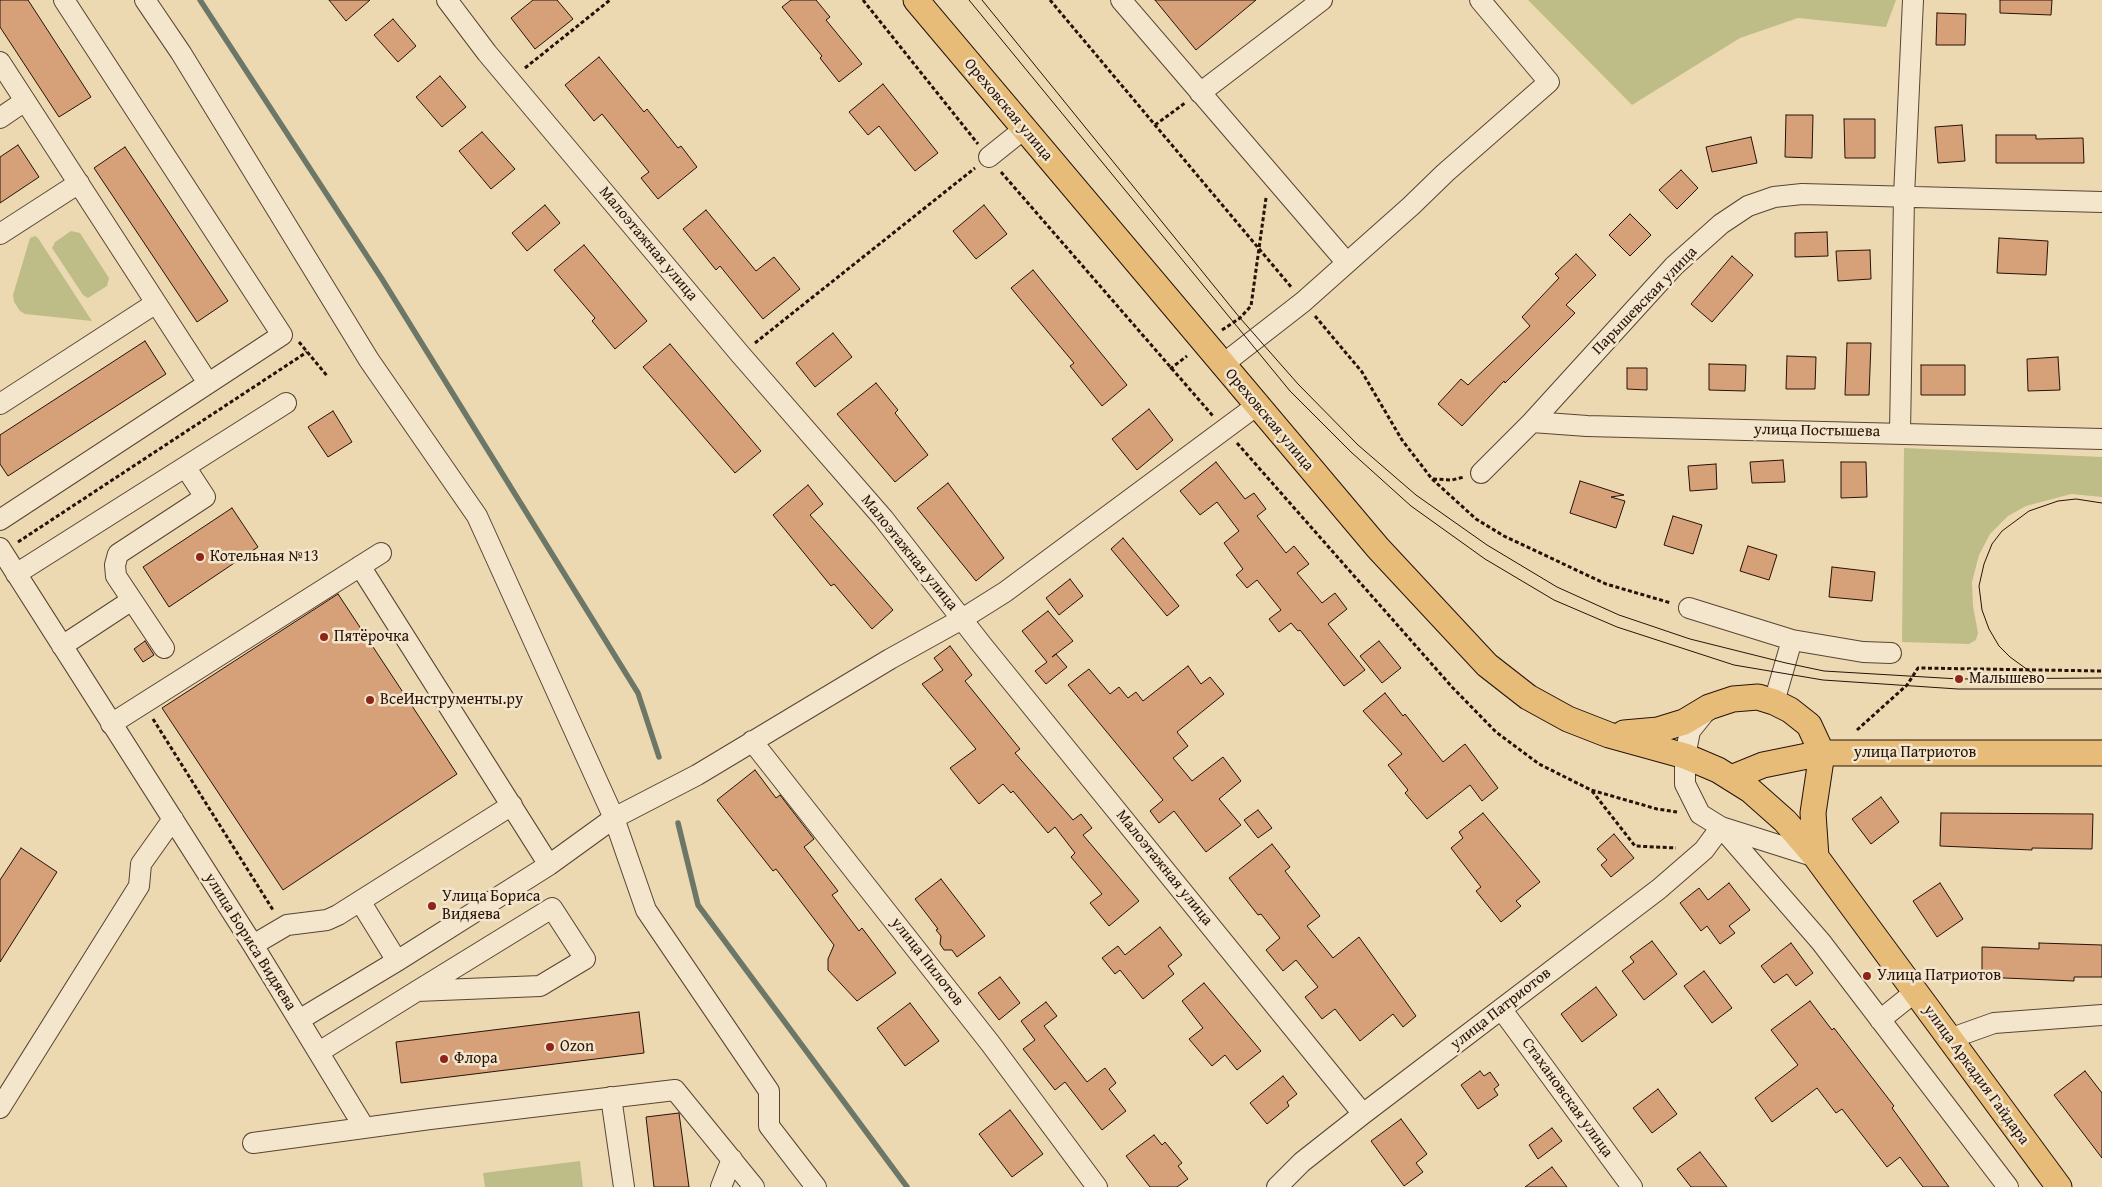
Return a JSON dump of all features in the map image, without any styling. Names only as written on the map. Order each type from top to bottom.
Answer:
[{"type":"main road","name":"Ореховская улица","points":[[916,0],[1256,406],[1378,548],[1487,664],[1528,697],[1568,719],[1609,735],[1684,756]]},
{"type":"main road","points":[[1609,735],[1658,730],[1684,722],[1708,707],[1733,699],[1758,697],[1790,710],[1809,725],[1822,753],[1813,813],[1816,857]]},
{"type":"main road","name":"улица Патриотов","points":[[1731,778],[1763,764],[1822,753],[2102,753]]},
{"type":"main road","name":"улица Аркадия Гайдара","points":[[1684,756],[1731,778],[1750,790],[1785,821],[1816,857],[2059,1187]]},
{"type":"street","points":[[0,520],[282,335],[64,0]]},
{"type":"street","points":[[145,0],[182,53],[368,360],[477,516],[614,818],[646,910],[769,1091],[768,1126],[816,1187]]},
{"type":"street","name":"Малоэтажная улица","points":[[447,0],[510,80],[740,354],[883,518],[962,619],[1363,1114]]},
{"type":"street","points":[[1121,0],[1347,263]]},
{"type":"street","points":[[1200,93],[1322,0]]},
{"type":"street","points":[[1222,365],[1303,302],[1549,82],[1480,0]]},
{"type":"street","points":[[1900,433],[1904,196],[1913,0]]},
{"type":"street","points":[[0,62],[208,383]]},
{"type":"street","points":[[0,118],[25,101]]},
{"type":"street","points":[[988,157],[1024,129]]},
{"type":"street","points":[[0,234],[79,183]]},
{"type":"street","name":"Парышевская улица","points":[[1481,473],[1532,422],[1674,266],[1722,224],[1748,206],[1774,197],[1802,194],[2102,202]]},
{"type":"street","points":[[0,404],[156,303]]},
{"type":"street","points":[[16,574],[286,404]]},
{"type":"street","points":[[299,1020],[398,961],[550,865],[614,818],[697,775],[1005,592],[1256,406]]},
{"type":"street","name":"улица Постышева","points":[[1532,422],[1587,426],[2102,439]]},
{"type":"street","points":[[164,648],[116,576],[116,559],[118,554],[205,496],[186,468]]},
{"type":"street","name":"улица Бориса Видяева","points":[[1,550],[253,945],[364,1127]]},
{"type":"street","points":[[111,724],[381,553]]},
{"type":"street","points":[[360,566],[550,865]]},
{"type":"street","points":[[62,646],[132,600]]},
{"type":"street","points":[[1689,608],[1792,640],[1863,652],[1890,653]]},
{"type":"street","points":[[1774,702],[1792,640]]},
{"type":"street","points":[[1708,707],[1690,731],[1684,756],[1685,784],[1700,814],[1721,827],[1816,857]]},
{"type":"street","name":"улица Пилотов","points":[[752,741],[990,1042],[1097,1187]]},
{"type":"street","points":[[253,945],[284,926],[332,918],[512,805]]},
{"type":"street","points":[[0,1108],[139,886],[140,864],[173,819]]},
{"type":"street","points":[[1721,827],[1821,942],[2008,1187]]},
{"type":"street","name":"улица Патриотов","points":[[1277,1187],[1302,1162],[1363,1114],[1659,889],[1704,850],[1721,827]]},
{"type":"street","points":[[360,901],[398,961]]},
{"type":"street","points":[[319,1052],[417,991],[552,908],[585,959],[540,986],[417,991]]},
{"type":"street","points":[[1880,1020],[1915,992]]},
{"type":"street","name":"Стахановская улица","points":[[1502,1010],[1632,1187]]},
{"type":"street","points":[[1949,1039],[1994,1022],[2102,1015]]},
{"type":"street","points":[[253,1143],[364,1127],[675,1090],[754,1187]]},
{"type":"street","points":[[611,1097],[624,1187]]},
{"type":"street","points":[[721,1187],[732,1159]]},
{"type":"path","points":[[510,80],[610,0]]},
{"type":"path","points":[[863,0],[988,157],[1225,430],[1445,679],[1496,732],[1540,764],[1591,790],[1657,809],[1700,814]]},
{"type":"path","points":[[1050,0],[1303,302]]},
{"type":"path","points":[[1155,125],[1200,93]]},
{"type":"path","points":[[740,354],[988,157]]},
{"type":"path","points":[[1251,306],[1269,170]]},
{"type":"path","points":[[282,335],[299,342],[328,377]]},
{"type":"path","points":[[1,550],[306,352]]},
{"type":"path","points":[[1432,479],[1452,480],[1481,473]]},
{"type":"path","points":[[1854,732],[1907,686],[1918,668],[2102,671]]},
{"type":"path","points":[[143,704],[284,926]]},
{"type":"path","points":[[1591,790],[1635,846],[1704,850]]},
{"type":"shaded area","points":[[1528,0],[1896,0],[1886,27],[1798,18],[1740,38],[1632,105]]},
{"type":"shaded area","points":[[71,231],[80,233],[109,278],[107,286],[88,298],[83,295],[52,248],[55,242]]},
{"type":"shaded area","points":[[35,236],[92,321],[25,314],[20,311],[14,302],[13,295],[30,238]]},
{"type":"shaded area","points":[[1904,448],[2102,457],[2102,497],[2071,494],[2026,506],[2008,516],[1990,534],[1979,555],[1972,582],[1973,606],[1978,633],[1976,640],[1969,644],[1902,642]]},
{"type":"shaded area","points":[[580,1161],[583,1187],[485,1187],[483,1173]]},
{"type":"building","points":[[0,0],[28,0],[91,97],[59,117],[0,27]]},
{"type":"building","points":[[329,0],[370,0],[346,21]]},
{"type":"building","points":[[533,0],[557,0],[573,19],[535,49],[511,18]]},
{"type":"building","points":[[791,0],[816,0],[830,17],[826,20],[862,64],[839,82],[820,58],[822,56],[782,7]]},
{"type":"building","points":[[1155,0],[1256,0],[1196,50]]},
{"type":"building","points":[[2000,0],[2052,0],[2051,15],[2000,13]]},
{"type":"building","points":[[1937,13],[1966,14],[1965,45],[1936,45]]},
{"type":"building","points":[[393,19],[416,46],[398,62],[374,35]]},
{"type":"building","points":[[599,57],[644,112],[647,109],[678,148],[681,146],[697,167],[658,199],[641,178],[649,172],[602,114],[594,121],[565,85]]},
{"type":"building","points":[[440,76],[466,107],[442,127],[416,97]]},
{"type":"building","points":[[883,84],[938,153],[915,171],[879,126],[868,135],[849,112]]},
{"type":"building","points":[[1786,115],[1813,115],[1812,158],[1785,157]]},
{"type":"building","points":[[1844,119],[1875,119],[1875,158],[1845,158]]},
{"type":"building","points":[[1962,125],[1965,161],[1938,163],[1935,127]]},
{"type":"building","points":[[482,132],[515,169],[491,189],[459,151]]},
{"type":"building","points":[[1996,135],[2036,135],[2036,139],[2083,138],[2084,163],[1996,163]]},
{"type":"building","points":[[1751,137],[1757,163],[1712,172],[1706,147]]},
{"type":"building","points":[[18,145],[39,177],[0,203],[0,157]]},
{"type":"building","points":[[125,147],[228,301],[197,322],[94,168]]},
{"type":"building","points":[[1681,170],[1698,188],[1677,209],[1659,190]]},
{"type":"building","points":[[545,205],[560,223],[527,251],[512,233]]},
{"type":"building","points":[[984,205],[1007,234],[976,259],[953,231]]},
{"type":"building","points":[[706,210],[756,271],[774,257],[800,289],[763,319],[720,266],[716,270],[683,229]]},
{"type":"building","points":[[1630,214],[1651,235],[1630,256],[1609,235]]},
{"type":"building","points":[[1827,232],[1828,256],[1795,257],[1795,233]]},
{"type":"building","points":[[1999,238],[2048,241],[2046,275],[1997,273]]},
{"type":"building","points":[[584,245],[647,321],[615,349],[592,321],[595,318],[554,270]]},
{"type":"building","points":[[1870,250],[1871,279],[1838,281],[1836,251]]},
{"type":"building","points":[[1576,254],[1596,275],[1566,305],[1575,313],[1505,383],[1504,381],[1462,426],[1438,404],[1461,379],[1468,385],[1530,326],[1522,317],[1559,278],[1555,274]]},
{"type":"building","points":[[1732,256],[1753,275],[1712,322],[1691,304]]},
{"type":"building","points":[[1033,270],[1127,385],[1102,406],[1070,366],[1074,363],[1011,288]]},
{"type":"building","points":[[833,333],[852,357],[815,387],[796,363]]},
{"type":"building","points":[[145,341],[166,374],[8,476],[0,464],[0,435]]},
{"type":"building","points":[[1847,343],[1871,343],[1869,395],[1845,395]]},
{"type":"building","points":[[670,344],[761,451],[735,473],[643,367]]},
{"type":"building","points":[[1787,356],[1816,357],[1815,389],[1786,389]]},
{"type":"building","points":[[2058,357],[2060,390],[2028,391],[2027,359]]},
{"type":"building","points":[[1709,364],[1746,365],[1745,391],[1709,390]]},
{"type":"building","points":[[1921,365],[1965,365],[1965,395],[1921,395]]},
{"type":"building","points":[[1627,368],[1647,368],[1647,390],[1627,389]]},
{"type":"building","points":[[876,383],[898,410],[895,413],[928,455],[895,482],[837,414]]},
{"type":"building","points":[[1149,409],[1173,440],[1137,470],[1112,439]]},
{"type":"building","points":[[333,411],[352,442],[328,457],[308,427]]},
{"type":"building","points":[[1783,460],[1785,482],[1752,483],[1750,462]]},
{"type":"building","points":[[1216,462],[1245,499],[1254,493],[1266,509],[1257,516],[1286,553],[1294,546],[1309,564],[1297,573],[1322,603],[1335,593],[1347,609],[1328,624],[1365,670],[1344,686],[1300,630],[1298,631],[1291,623],[1279,632],[1269,619],[1281,610],[1257,580],[1247,588],[1236,575],[1243,569],[1224,543],[1239,531],[1217,502],[1200,515],[1180,491]]},
{"type":"building","points":[[1841,462],[1866,462],[1867,497],[1841,498]]},
{"type":"building","points":[[1716,464],[1717,489],[1690,491],[1688,466]]},
{"type":"building","points":[[1580,481],[1624,495],[1611,497],[1625,501],[1616,528],[1570,513]]},
{"type":"building","points":[[948,483],[1004,558],[976,581],[917,508]]},
{"type":"building","points":[[808,485],[823,504],[810,515],[893,610],[872,629],[834,584],[831,586],[773,515]]},
{"type":"building","name":"Котельная №13","points":[[232,508],[258,547],[169,607],[143,567]]},
{"type":"building","points":[[1673,516],[1702,525],[1693,554],[1664,545]]},
{"type":"building","points":[[1123,538],[1179,606],[1167,616],[1111,549]]},
{"type":"building","points":[[1748,546],[1777,555],[1769,580],[1740,571]]},
{"type":"building","points":[[1832,567],[1875,572],[1872,601],[1829,597]]},
{"type":"building","points":[[1070,579],[1083,596],[1059,615],[1046,598]]},
{"type":"building","points":[[338,594],[457,774],[283,890],[162,708]]},
{"type":"building","points":[[1048,611],[1073,641],[1052,657],[1056,654],[1067,667],[1046,684],[1035,671],[1047,662],[1022,631]]},
{"type":"building","points":[[145,641],[154,655],[143,662],[134,649]]},
{"type":"building","points":[[1379,641],[1401,668],[1382,683],[1360,656]]},
{"type":"building","points":[[950,646],[972,675],[965,681],[1020,749],[1015,753],[1073,820],[1081,814],[1092,828],[1083,835],[1139,901],[1109,926],[1090,903],[1102,894],[1071,857],[1075,853],[1055,827],[1048,833],[1013,791],[1011,793],[1003,784],[979,804],[950,768],[976,749],[922,684],[943,670],[934,658]]},
{"type":"building","points":[[1188,666],[1201,684],[1210,677],[1224,694],[1177,732],[1188,746],[1173,758],[1192,781],[1223,757],[1241,781],[1219,799],[1241,825],[1206,852],[1174,811],[1159,823],[1150,811],[1163,800],[1068,685],[1089,669],[1110,694],[1119,687],[1128,698],[1136,692],[1143,701]]},
{"type":"building","points":[[1385,693],[1403,716],[1405,714],[1443,762],[1465,744],[1498,788],[1482,801],[1470,785],[1427,819],[1405,793],[1408,790],[1388,765],[1402,754],[1363,711]]},
{"type":"building","points":[[755,770],[776,798],[780,795],[814,839],[804,847],[838,891],[832,895],[859,931],[862,928],[896,973],[857,1001],[828,970],[828,959],[834,945],[776,869],[773,871],[717,800]]},
{"type":"building","points":[[1881,797],[1899,822],[1871,844],[1852,819]]},
{"type":"building","points":[[1258,810],[1272,828],[1258,838],[1244,820]]},
{"type":"building","points":[[1483,813],[1540,882],[1516,901],[1521,906],[1501,922],[1476,891],[1481,887],[1451,848],[1463,838],[1459,832]]},
{"type":"building","points":[[1941,813],[2093,814],[2092,849],[2032,848],[2032,850],[1940,846]]},
{"type":"building","points":[[1614,834],[1634,858],[1611,877],[1601,865],[1607,860],[1597,849]]},
{"type":"building","points":[[1272,844],[1290,867],[1285,871],[1320,916],[1307,926],[1333,958],[1359,937],[1416,1016],[1403,1027],[1393,1014],[1360,1041],[1335,1009],[1322,1019],[1305,997],[1318,987],[1296,960],[1283,971],[1266,950],[1280,938],[1261,914],[1258,915],[1229,878]]},
{"type":"building","points":[[21,848],[57,872],[0,962],[0,880]]},
{"type":"building","points":[[941,879],[985,936],[957,957],[952,950],[944,950],[940,944],[941,936],[936,930],[938,929],[915,899]]},
{"type":"building","points":[[1729,883],[1750,910],[1729,926],[1735,933],[1720,944],[1707,926],[1701,931],[1680,903],[1699,888],[1708,900]]},
{"type":"building","points":[[1940,883],[1963,919],[1937,937],[1913,901]]},
{"type":"building","points":[[1160,927],[1182,955],[1168,966],[1174,974],[1143,999],[1120,970],[1115,974],[1102,958],[1118,946],[1125,955]]},
{"type":"building","points":[[1652,941],[1677,974],[1644,1000],[1622,971],[1634,962],[1630,957]]},
{"type":"building","points":[[1791,943],[1813,973],[1796,986],[1787,974],[1774,983],[1761,966]]},
{"type":"building","points":[[2039,943],[2102,945],[2102,977],[2074,977],[2074,981],[1982,977],[1982,947],[2039,949]]},
{"type":"building","points":[[1704,971],[1732,1008],[1712,1023],[1684,986]]},
{"type":"building","points":[[1000,977],[1020,1003],[999,1020],[978,993]]},
{"type":"building","points":[[1204,983],[1261,1051],[1237,1070],[1225,1055],[1212,1066],[1189,1039],[1203,1028],[1182,1001]]},
{"type":"building","points":[[1596,987],[1617,1015],[1582,1042],[1561,1014]]},
{"type":"building","points":[[1810,1001],[1832,1030],[1834,1028],[1894,1106],[1892,1108],[1949,1187],[1923,1187],[1900,1157],[1887,1167],[1842,1109],[1836,1113],[1817,1088],[1772,1122],[1755,1098],[1798,1065],[1771,1030]]},
{"type":"building","points":[[1046,1002],[1057,1016],[1044,1026],[1087,1082],[1105,1068],[1116,1083],[1109,1089],[1126,1111],[1102,1130],[1065,1082],[1055,1090],[1023,1049],[1035,1040],[1021,1021]]},
{"type":"building","points":[[910,1003],[939,1041],[905,1066],[877,1028]]},
{"type":"building","points":[[639,1012],[644,1053],[401,1083],[396,1042]]},
{"type":"building","points":[[1480,1071],[1484,1076],[1490,1072],[1499,1085],[1494,1089],[1498,1095],[1478,1109],[1461,1085]]},
{"type":"building","points":[[2085,1071],[2102,1093],[2102,1158],[2054,1095]]},
{"type":"building","points":[[1283,1076],[1297,1094],[1287,1102],[1289,1106],[1267,1124],[1250,1103]]},
{"type":"building","points":[[1658,1089],[1677,1114],[1652,1133],[1633,1108]]},
{"type":"building","points":[[1010,1110],[1043,1154],[1012,1177],[979,1134]]},
{"type":"building","points":[[679,1113],[689,1187],[654,1187],[646,1117]]},
{"type":"building","points":[[1401,1119],[1427,1154],[1416,1163],[1423,1172],[1404,1186],[1371,1141]]},
{"type":"building","points":[[1552,1128],[1562,1141],[1538,1159],[1529,1145]]},
{"type":"building","points":[[1154,1135],[1162,1145],[1165,1142],[1182,1163],[1178,1166],[1188,1179],[1177,1187],[1150,1187],[1126,1156]]},
{"type":"building","points":[[1700,1152],[1727,1187],[1691,1187],[1677,1169]]},
{"type":"building","points":[[1552,1167],[1567,1187],[1525,1187]]},
{"type":"waterway","points":[[200,0],[382,279],[638,693],[659,757]]},
{"type":"waterway","points":[[678,823],[698,905],[907,1187]]},
{"type":"tram line","points":[[969,0],[1290,391],[1351,452],[1411,506],[1485,559],[1554,600],[1617,627],[1734,665],[1823,680],[1958,689],[2102,689]]},
{"type":"tram line","points":[[982,0],[1240,318],[1298,384],[1358,445],[1416,495],[1487,545],[1557,587],[1619,615],[1690,639],[1786,663],[1824,671],[1959,679],[2102,678]]},
{"type":"tram line","points":[[2039,678],[2010,657],[1999,646],[1989,629],[1982,610],[1979,586],[1984,564],[1992,544],[2002,531],[2029,511],[2058,501],[2076,499],[2102,503]]},
{"type":"place","name":"Котельная №13","points":[[200,557]]},
{"type":"place","name":"Пятёрочка","points":[[324,637]]},
{"type":"place","name":"Малышево","points":[[1959,679]]},
{"type":"place","name":"ВсеИнструменты.ру","points":[[370,700]]},
{"type":"place","name":"Улица Бориса Видяева","points":[[432,906]]},
{"type":"place","name":"Улица Патриотов","points":[[1867,976]]},
{"type":"place","name":"Ozon","points":[[550,1047]]},
{"type":"place","name":"Флора","points":[[444,1059]]}]
